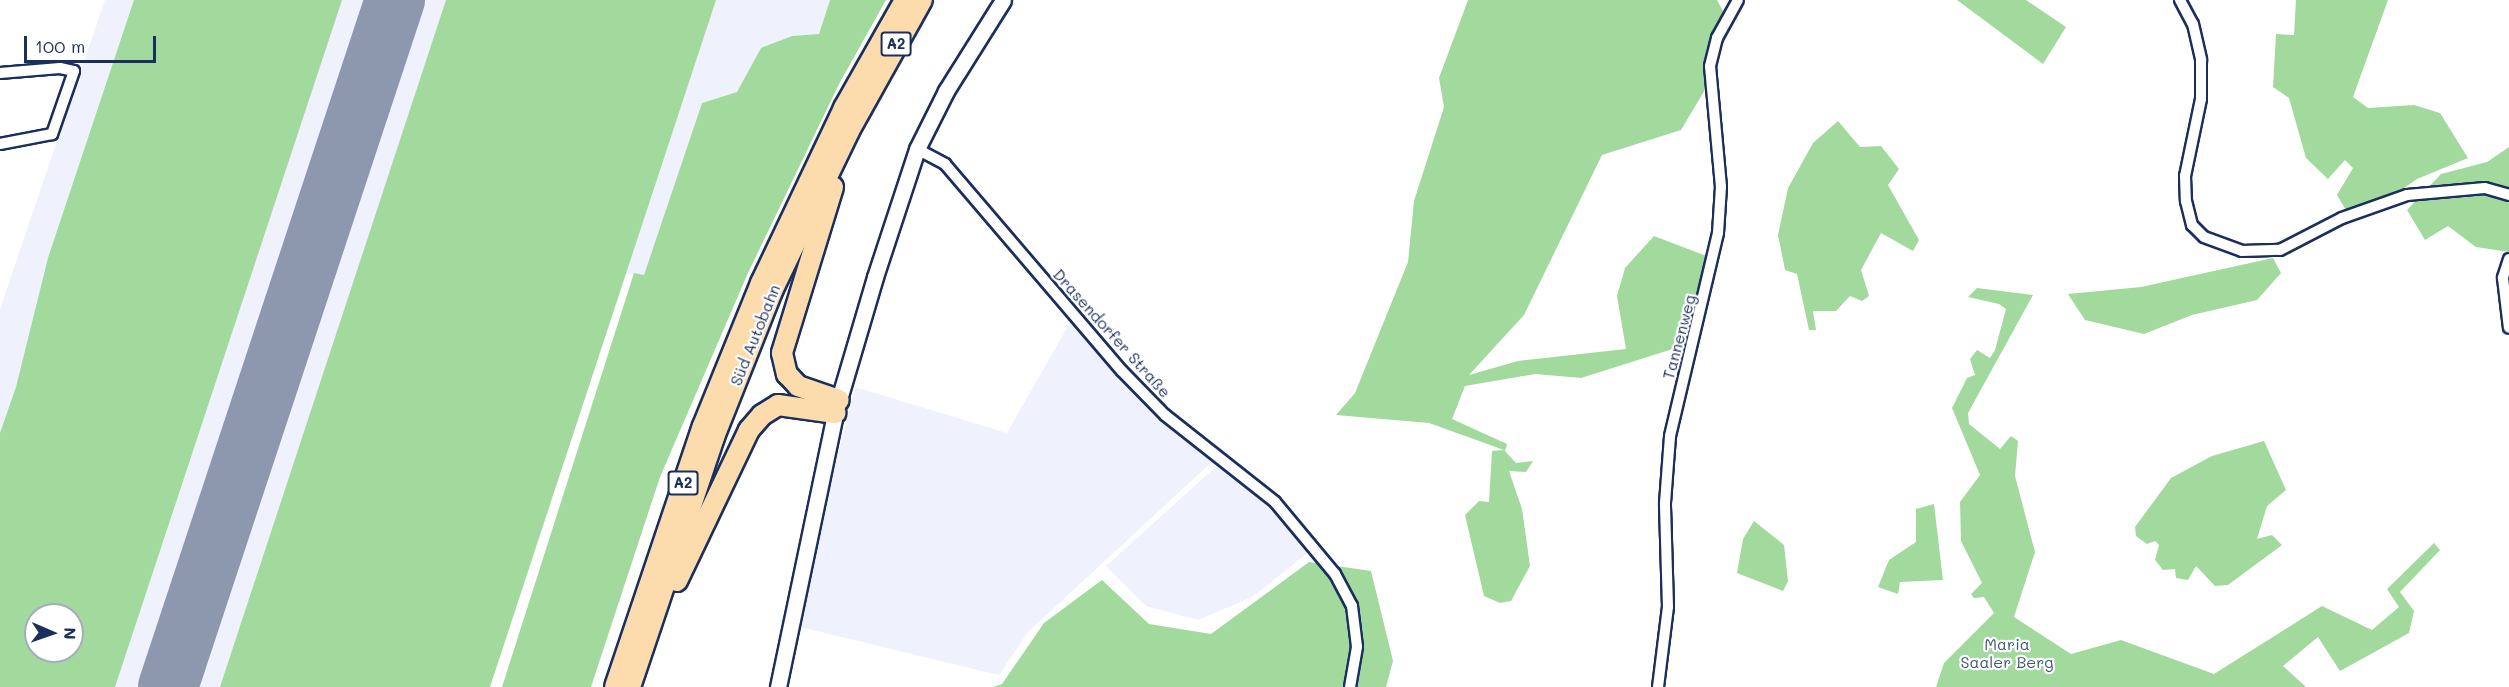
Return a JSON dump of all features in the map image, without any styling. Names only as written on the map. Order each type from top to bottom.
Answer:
[{"type":"highway","name":"Süd Autobahn","points":[[630,687],[742,366],[773,289],[849,131],[922,0]]},
{"type":"highway","name":"Süd Autobahn","points":[[615,687],[703,426],[760,283],[844,108],[900,6]]},
{"type":"highway","points":[[837,407],[798,386],[787,374],[782,353],[849,131]]},
{"type":"highway","points":[[638,662],[749,430],[778,405],[837,407]]},
{"type":"main road","points":[[778,687],[837,407],[917,149],[946,91],[1003,0]]},
{"type":"street","name":"Tannenweg","points":[[1658,687],[1668,607],[1668,455],[1718,234],[1721,186],[1710,66],[1717,38],[1738,0]]},
{"type":"street","points":[[2180,0],[2193,24],[2201,60],[2201,99],[2185,193],[2192,225],[2204,237],[2242,251],[2270,252],[2372,206],[2408,195],[2486,188],[2509,195]]},
{"type":"street","points":[[0,73],[60,68],[74,71],[52,134],[0,144]]},
{"type":"street","name":"Drasendorfer Straße","points":[[917,149],[945,164],[1122,371],[1165,415],[1269,497],[1335,574],[1352,606],[1356,637],[1350,687]]},
{"type":"street","points":[[2509,259],[2503,278],[2509,328]]},
{"type":"shaded area","points":[[105,0],[830,0],[819,34],[792,36],[761,48],[737,92],[702,103],[644,276],[507,259],[365,687],[0,687],[0,309]]},
{"type":"shaded area","points":[[1072,319],[1159,417],[1215,459],[1028,632],[999,675],[796,626],[855,387],[1007,433]]},
{"type":"shaded area","points":[[1219,464],[1265,498],[1309,552],[1252,597],[1198,620],[1146,606],[1106,566]]},
{"type":"green space","points":[[134,0],[342,0],[115,687],[0,687],[0,433],[16,387],[48,258]]},
{"type":"green space","points":[[446,0],[716,0],[490,687],[220,687]]},
{"type":"green space","points":[[830,0],[886,0],[839,84],[748,273],[660,477],[591,687],[502,687],[634,273],[644,275],[702,103],[737,92],[761,48],[792,36],[819,34]]},
{"type":"green space","points":[[1468,0],[1717,0],[1724,13],[1706,50],[1706,88],[1681,130],[1602,155],[1524,315],[1469,375],[1518,361],[1626,349],[1617,296],[1625,268],[1654,236],[1709,257],[1691,330],[1682,346],[1581,378],[1535,374],[1465,386],[1452,419],[1507,444],[1505,451],[1516,463],[1533,461],[1526,472],[1509,471],[1522,509],[1530,566],[1511,601],[1500,603],[1484,596],[1465,515],[1479,501],[1489,502],[1492,451],[1504,450],[1429,423],[1336,415],[1355,393],[1408,262],[1414,201],[1444,107],[1439,78]]},
{"type":"green space","points":[[1957,0],[2026,0],[2066,27],[2043,64]]},
{"type":"green space","points":[[2296,0],[2388,0],[2353,97],[2368,108],[2414,105],[2440,113],[2468,158],[2417,179],[2394,195],[2347,212],[2337,195],[2353,168],[2345,160],[2328,179],[2306,158],[2289,98],[2273,87],[2276,34],[2294,35]]},
{"type":"green space","points":[[1838,121],[1860,147],[1881,146],[1899,169],[1888,185],[1919,240],[1913,251],[1881,233],[1861,270],[1869,296],[1862,301],[1850,296],[1836,311],[1813,311],[1816,330],[1809,330],[1797,274],[1785,270],[1778,235],[1788,188],[1813,143]]},
{"type":"green space","points":[[2509,147],[2509,252],[2476,247],[2448,226],[2425,240],[2407,210],[2441,174],[2487,162]]},
{"type":"green space","points":[[2273,258],[2281,273],[2257,300],[2192,315],[2144,334],[2085,320],[2068,294],[2141,287]]},
{"type":"green space","name":"Maria Saaler Berg","points":[[1977,288],[2033,295],[1968,413],[1969,424],[2000,449],[2011,436],[2018,441],[2015,476],[2035,552],[2014,617],[2071,654],[2121,640],[2214,674],[2322,606],[2372,630],[2399,607],[2387,589],[2434,543],[2440,550],[2400,592],[2414,611],[2409,633],[2340,671],[2318,637],[2283,666],[2306,687],[1936,687],[1944,663],[1994,613],[1984,597],[1974,598],[1971,594],[1982,583],[1961,541],[1960,502],[1980,475],[1952,408],[1967,378],[1975,375],[1970,359],[1977,350],[1990,358],[1995,350],[2006,309],[1999,304],[1968,297]]},
{"type":"green space","points":[[2264,441],[2286,490],[2267,506],[2257,539],[2272,535],[2282,545],[2228,585],[2215,586],[2196,566],[2188,580],[2176,578],[2175,569],[2163,570],[2155,560],[2159,545],[2155,541],[2147,544],[2136,536],[2135,527],[2171,478],[2212,456]]},
{"type":"green space","points":[[1934,504],[1943,580],[1900,582],[1898,594],[1878,587],[1889,560],[1916,542],[1916,509]]},
{"type":"green space","points":[[1754,521],[1784,545],[1788,581],[1783,591],[1737,573],[1743,539]]},
{"type":"green space","points":[[1309,562],[1371,571],[1393,661],[1386,687],[993,687],[1002,684],[1044,623],[1102,580],[1149,624],[1211,634]]},
{"type":"runway","points":[[168,687],[395,0]]}]
